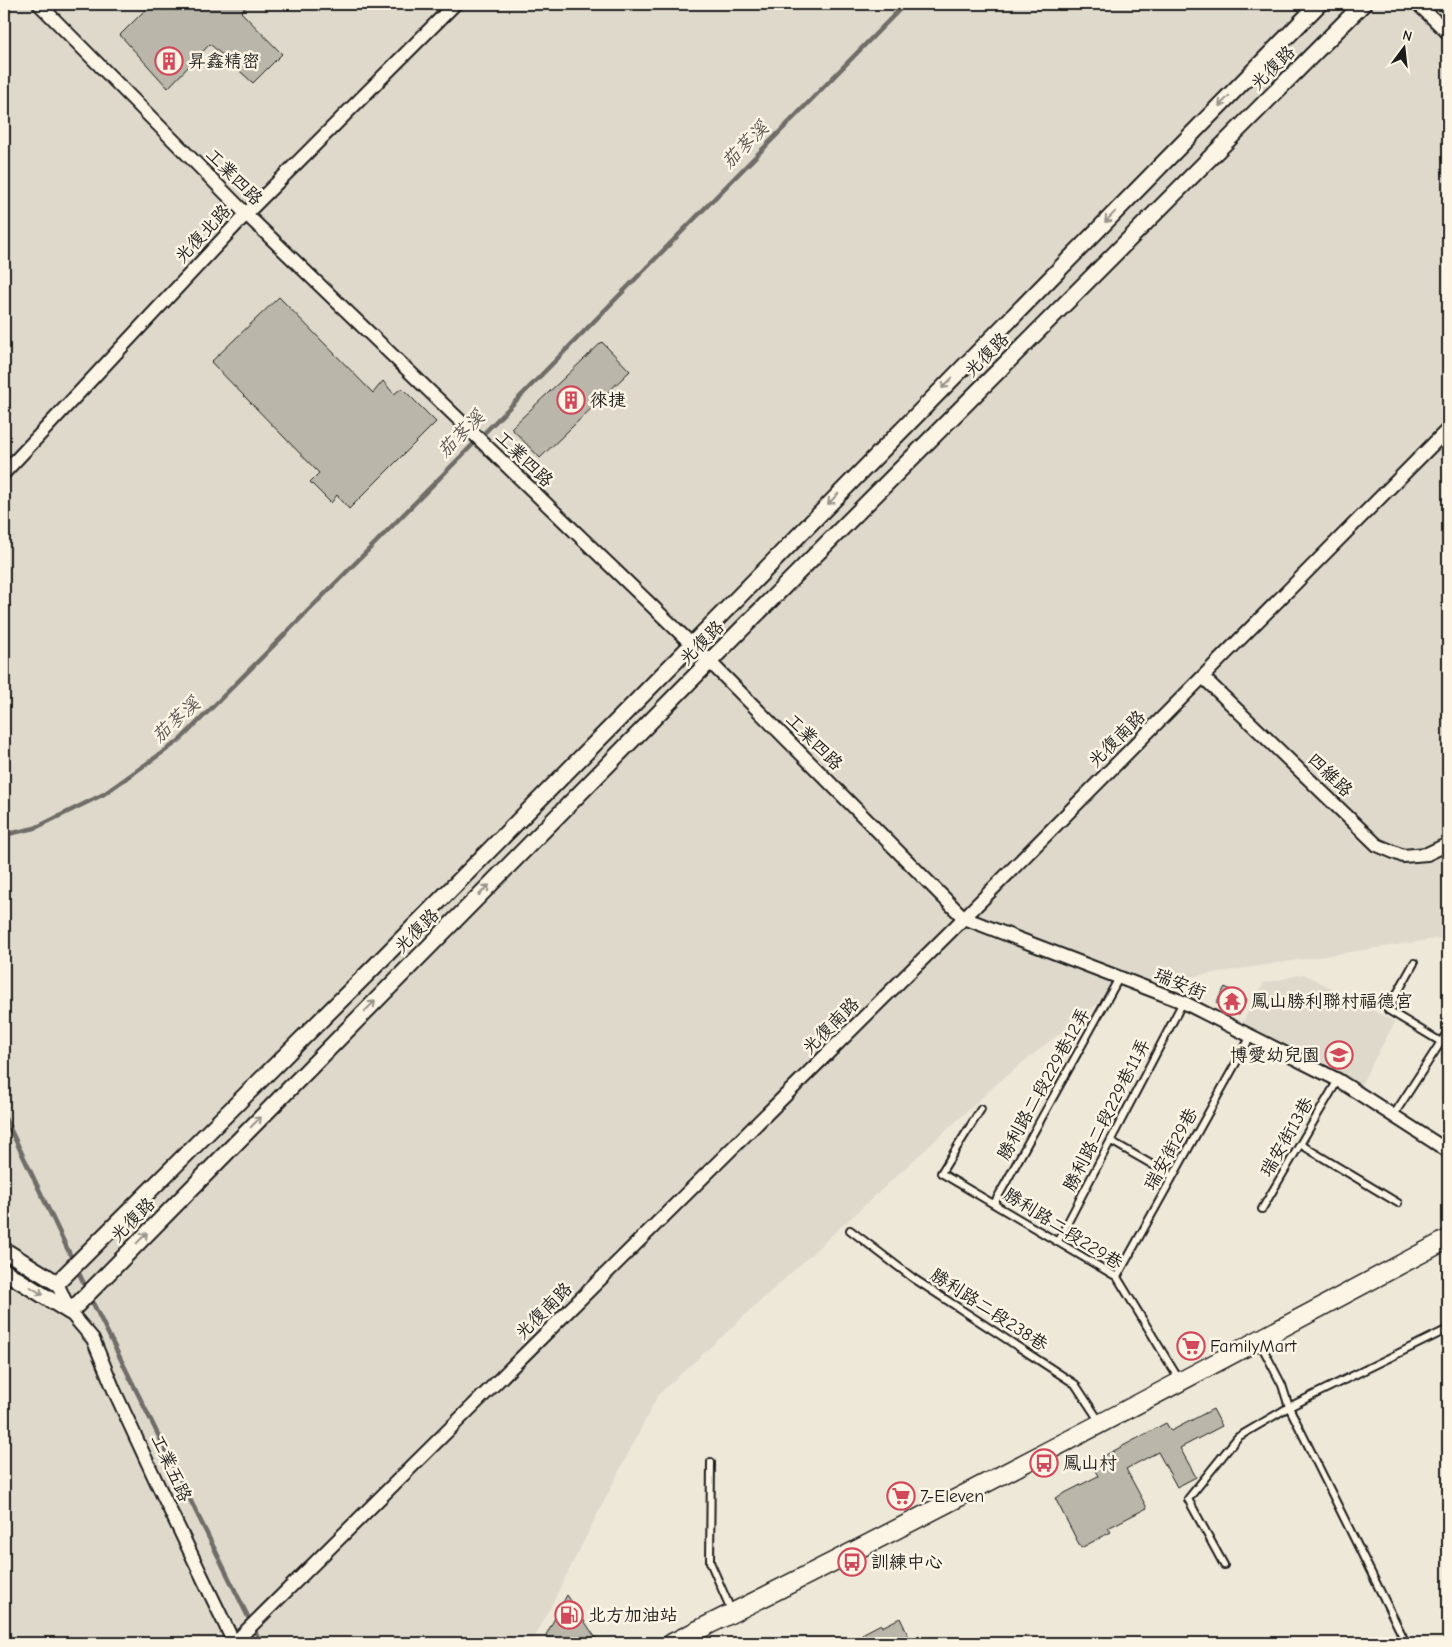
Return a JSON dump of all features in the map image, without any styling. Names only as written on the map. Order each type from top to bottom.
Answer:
[{"type":"main road","points":[[672,1643],[1101,1424],[1448,1239]]},
{"type":"street","name":"工業四路","points":[[39,4],[246,214],[709,661],[964,918]]},
{"type":"street","name":"光復北路","points":[[4,473],[246,214],[455,4]]},
{"type":"street","name":"光復路","points":[[57,1283],[373,968],[1319,4]]},
{"type":"street","name":"光復路","points":[[70,1312],[107,1272],[709,661],[1363,4]]},
{"type":"street","points":[[1418,4],[1448,34]]},
{"type":"street","name":"光復南路","points":[[234,1643],[1204,678],[1448,429]]},
{"type":"street","name":"四維路","points":[[1204,678],[1377,845],[1403,856],[1427,854],[1448,844]]},
{"type":"street","name":"瑞安街","points":[[964,918],[1182,1002],[1338,1080],[1448,1151]]},
{"type":"street","points":[[4,1250],[57,1283]]},
{"type":"street","name":"工業五路","points":[[4,1271],[70,1312]]},
{"type":"street","name":"工業五路","points":[[57,1283],[70,1312],[94,1340],[114,1390],[156,1481],[234,1643]]},
{"type":"lane","points":[[1414,963],[1388,1010],[1441,1042]]},
{"type":"lane","name":"勝利路二段229巷12弄","points":[[994,1204],[1119,978]]},
{"type":"lane","name":"勝利路二段229巷11弄","points":[[1058,1241],[1182,1002]]},
{"type":"lane","points":[[1393,1116],[1448,1031]]},
{"type":"lane","name":"瑞安街29巷","points":[[1117,1276],[1251,1036]]},
{"type":"lane","name":"瑞安街13巷","points":[[1262,1209],[1338,1080]]},
{"type":"lane","name":"勝利路二段229巷","points":[[981,1109],[941,1173],[1117,1276],[1181,1382]]},
{"type":"lane","points":[[1111,1141],[1172,1176]]},
{"type":"lane","points":[[1300,1144],[1398,1202]]},
{"type":"lane","name":"勝利路二段238巷","points":[[850,1230],[913,1278],[1074,1384],[1101,1424]]},
{"type":"lane","points":[[1224,1565],[1188,1499],[1238,1437],[1289,1407],[1448,1329]]},
{"type":"lane","points":[[1259,1340],[1282,1385],[1289,1407],[1406,1643]]},
{"type":"lane","points":[[711,1462],[710,1562],[733,1613]]},
{"type":"shaded area","points":[[4,4],[1448,4],[1448,937],[1117,988],[1001,1080],[658,1395],[532,1643],[4,1643]]},
{"type":"shaded area","name":"博愛幼兒園","points":[[1304,974],[1395,1022],[1360,1086],[1242,1023],[1264,983]]},
{"type":"building","name":"昇鑫精密","points":[[151,4],[249,4],[241,12],[282,54],[253,83],[210,44],[168,88],[120,35]]},
{"type":"building","points":[[279,297],[373,393],[383,381],[394,394],[402,388],[436,422],[349,509],[337,495],[331,503],[310,482],[319,473],[211,362]]},
{"type":"building","name":"徠捷","points":[[602,342],[630,371],[540,458],[511,428]]},
{"type":"building","name":"鳳山勝利聯村福德宮","points":[[1225,987],[1247,999],[1239,1015],[1216,1003]]},
{"type":"building","points":[[1213,1409],[1222,1426],[1180,1448],[1196,1477],[1177,1487],[1158,1452],[1126,1469],[1147,1508],[1108,1528],[1111,1532],[1081,1548],[1055,1498],[1098,1476],[1091,1463],[1166,1423],[1171,1431]]},
{"type":"building","name":"北方加油站","points":[[567,1595],[599,1643],[554,1643],[546,1635]]},
{"type":"building","points":[[900,1618],[908,1635],[892,1643],[867,1643],[862,1634],[881,1624],[882,1627]]},
{"type":"waterway","name":"茄苳溪","points":[[4,835],[35,828],[104,794],[180,740],[905,4]]},
{"type":"waterway","points":[[4,1116],[87,1290]]},
{"type":"waterway","points":[[90,1297],[261,1643]]},
{"type":"place","name":"昇鑫精密","points":[[169,61]]},
{"type":"place","name":"徠捷","points":[[571,400]]},
{"type":"place","name":"鳳山勝利聯村福德宮","points":[[1232,1001]]},
{"type":"place","name":"博愛幼兒園","points":[[1339,1055]]},
{"type":"place","name":"FamilyMart","points":[[1191,1346]]},
{"type":"place","name":"鳳山村","points":[[1044,1463]]},
{"type":"place","name":"7-Eleven","points":[[901,1496]]},
{"type":"place","name":"訓練中心","points":[[852,1562]]},
{"type":"place","name":"北方加油站","points":[[569,1615]]}]
